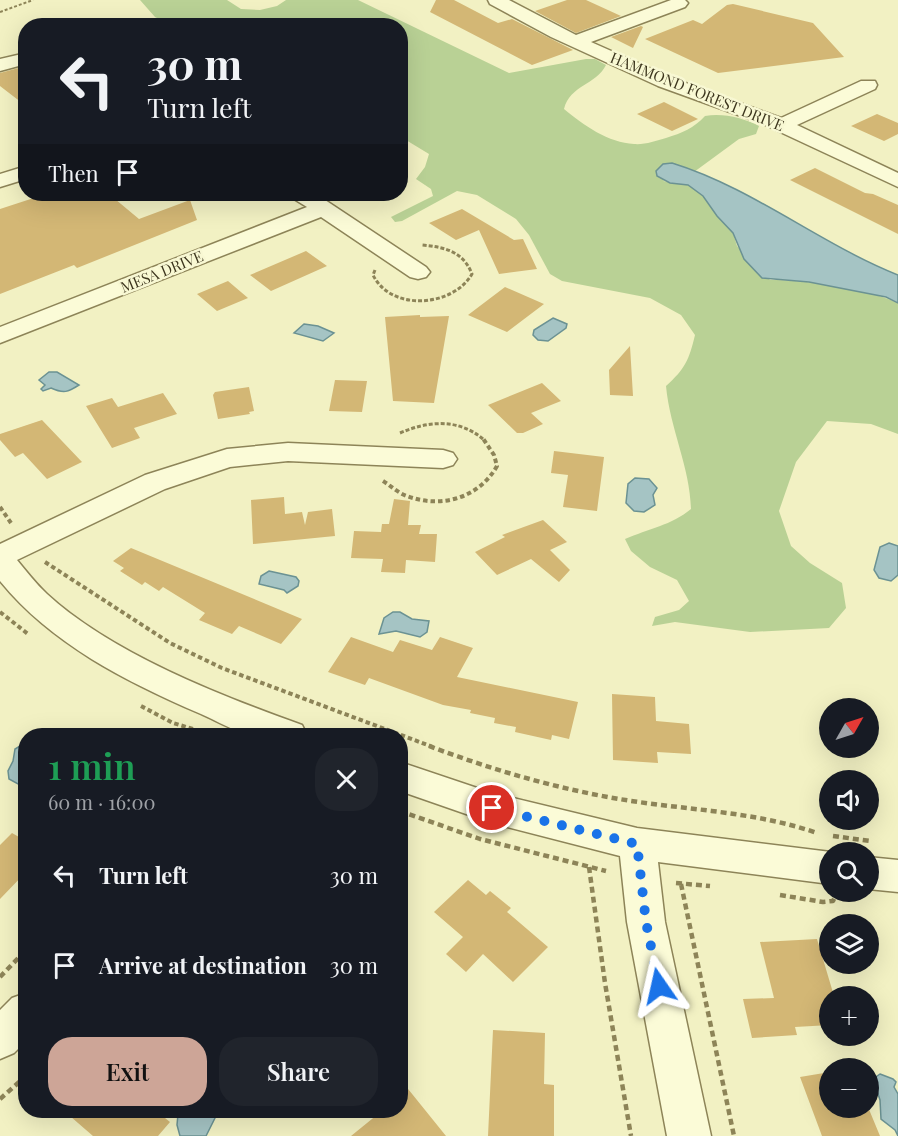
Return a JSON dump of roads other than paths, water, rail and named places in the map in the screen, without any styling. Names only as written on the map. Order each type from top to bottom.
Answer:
[{"type":"street","name":"HAMMOND FOREST DRIVE","points":[[496,0],[576,41],[665,82],[781,125],[898,181]]},
{"type":"street","points":[[576,41],[679,3]]},
{"type":"street","points":[[0,65],[18,60]]},
{"type":"street","points":[[781,125],[868,85]]},
{"type":"street","points":[[0,181],[18,175]]},
{"type":"street","points":[[312,201],[418,272]]},
{"type":"street","name":"MESA DRIVE","points":[[0,336],[323,208]]},
{"type":"street","points":[[0,556],[155,482],[227,458],[288,452],[443,459]]},
{"type":"street","points":[[0,561],[43,607],[112,655],[251,728]]},
{"type":"street","points":[[408,779],[492,808],[637,844],[819,867]]},
{"type":"street","points":[[637,844],[646,922],[688,1136]]},
{"type":"street","points":[[879,862],[898,876]]},
{"type":"street","points":[[0,1039],[18,1020]]},
{"type":"water","points":[[672,163],[731,187],[841,248],[898,275],[898,303],[886,297],[809,282],[762,278],[744,259],[733,233],[703,196],[688,185],[670,183],[657,176],[656,171],[663,164]]},
{"type":"water","points":[[553,318],[567,324],[566,328],[548,341],[538,340],[533,335],[534,330]]},
{"type":"water","points":[[304,324],[318,326],[334,333],[323,341],[294,333]]},
{"type":"water","points":[[49,372],[57,372],[79,385],[66,391],[51,388],[43,391],[41,389],[45,385],[39,380]]},
{"type":"water","points":[[635,478],[649,479],[657,488],[653,495],[655,505],[644,512],[634,511],[626,503],[628,484]]},
{"type":"water","points":[[889,543],[898,546],[898,575],[891,581],[879,578],[874,570],[880,547]]},
{"type":"water","points":[[269,571],[296,577],[299,581],[298,586],[287,593],[284,590],[259,584],[261,576]]},
{"type":"water","points":[[393,612],[400,612],[412,619],[429,621],[427,632],[420,637],[396,631],[379,634],[384,618]]},
{"type":"water","points":[[18,747],[18,784],[9,779],[8,771],[15,749]]},
{"type":"water","points":[[879,1075],[896,1082],[894,1087],[898,1094],[898,1136],[895,1130],[881,1119]]},
{"type":"water","points":[[178,1118],[215,1118],[206,1136],[180,1136]]}]
